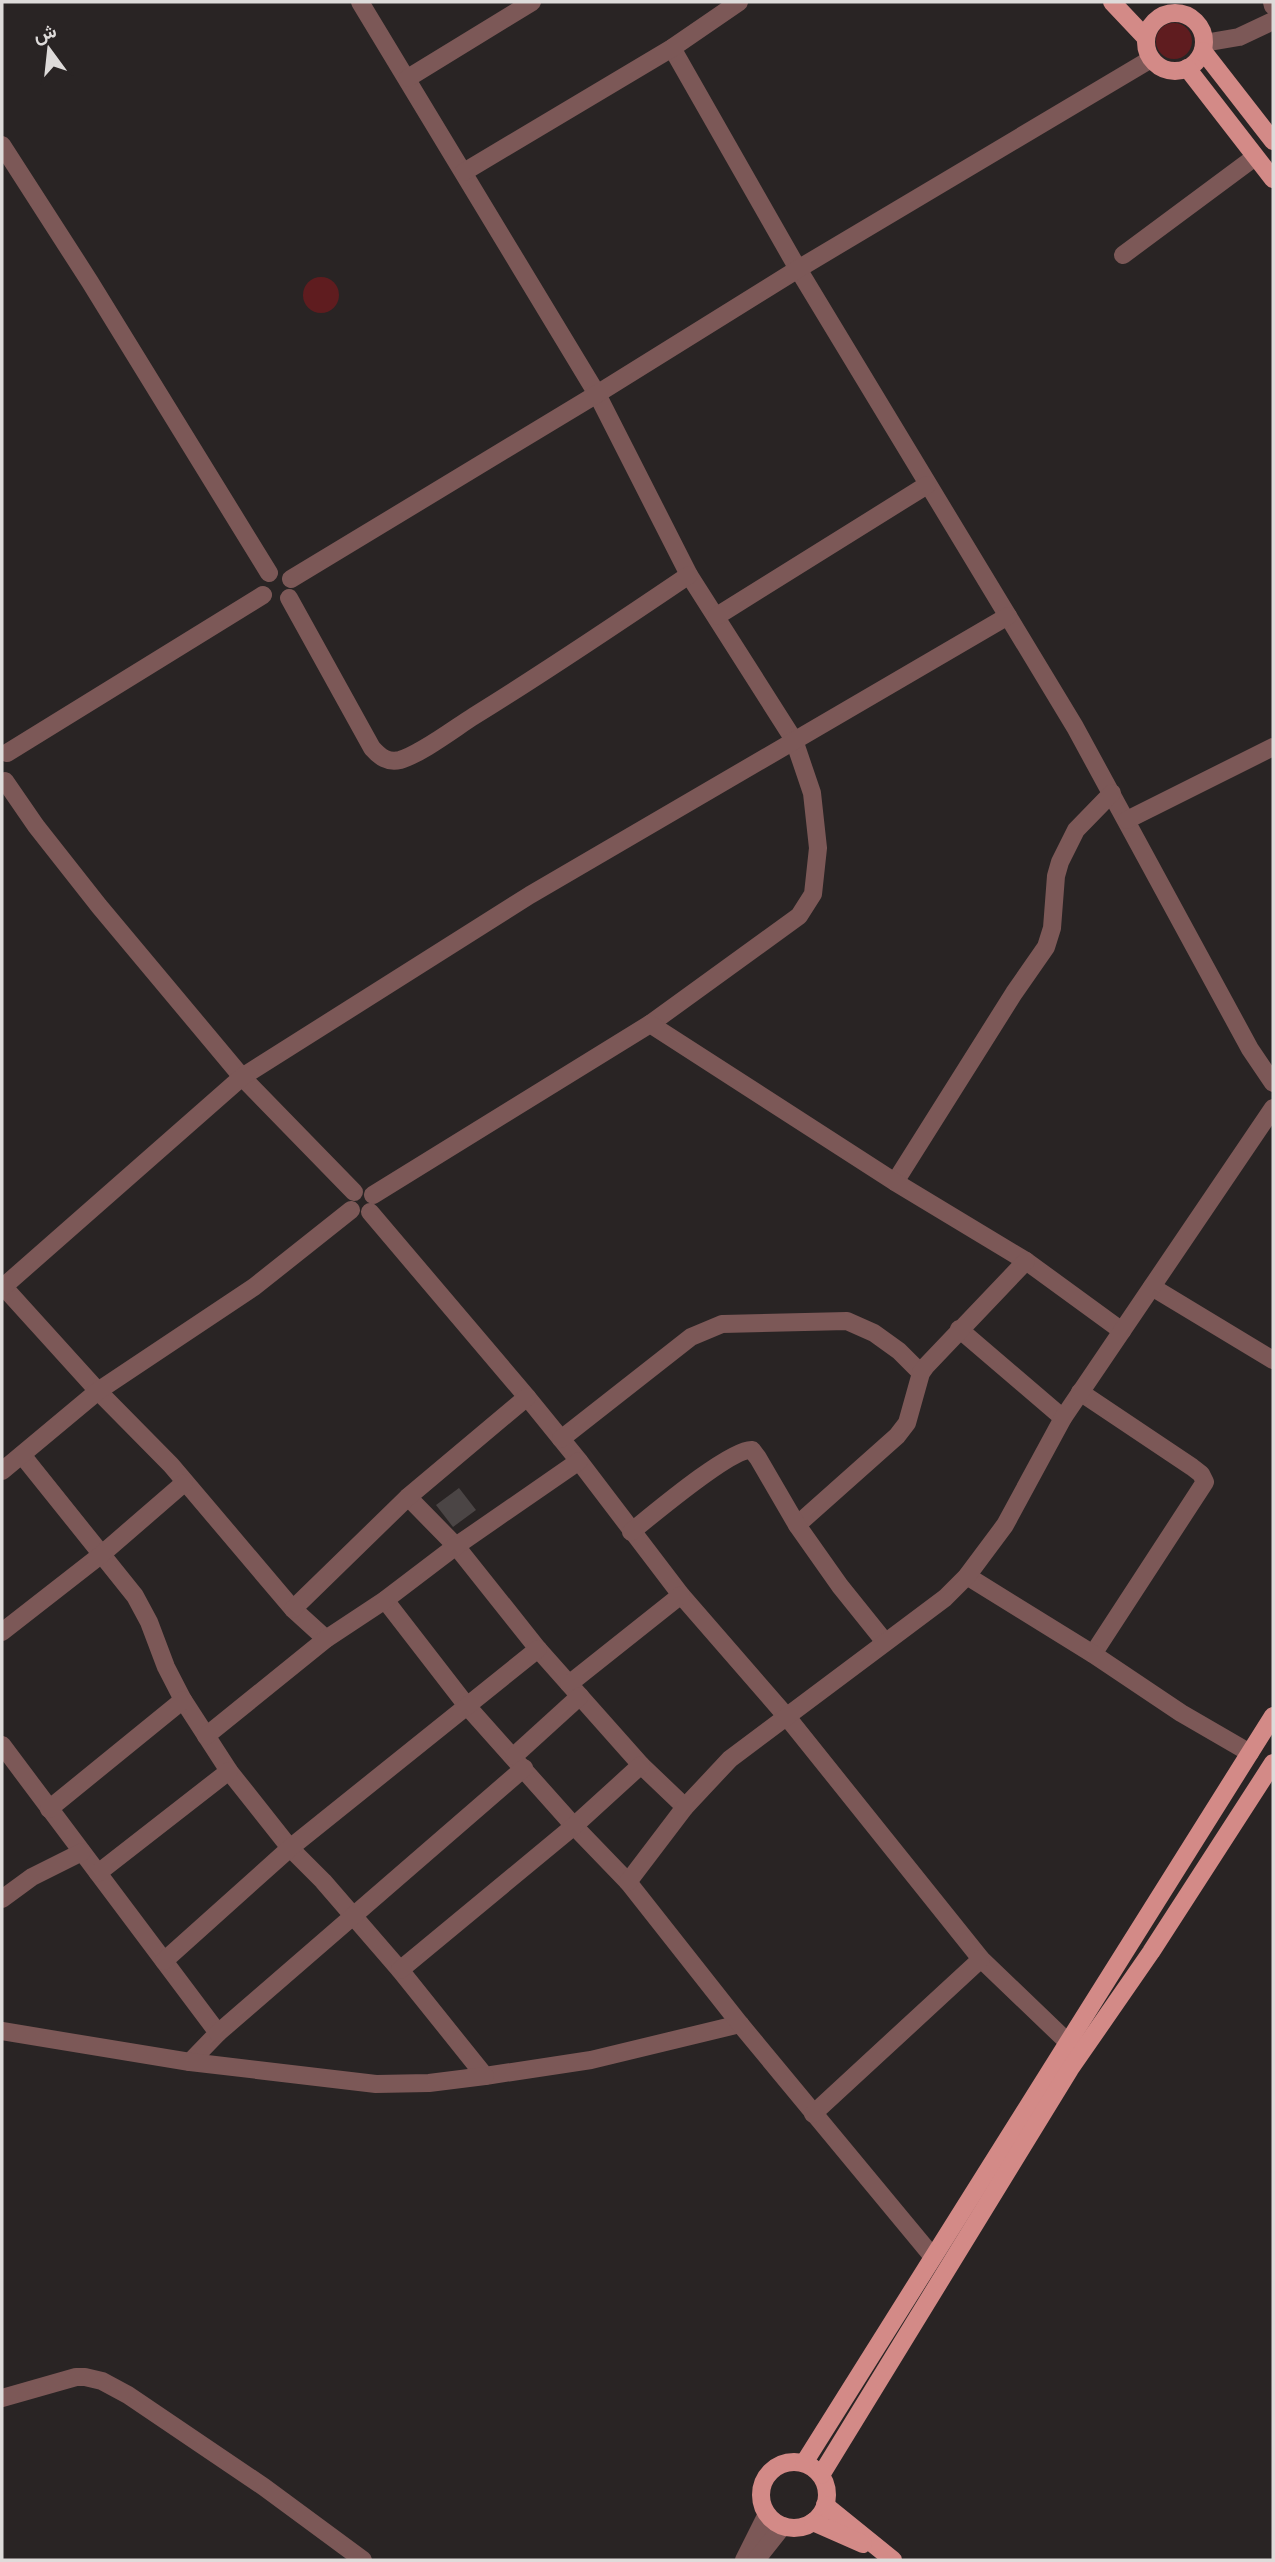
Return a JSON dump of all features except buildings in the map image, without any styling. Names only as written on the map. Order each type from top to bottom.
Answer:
[{"type":"main road","points":[[1112,2],[1146,38],[1151,59],[1163,69],[1171,71],[1187,68],[1199,58],[1204,47]]},
{"type":"main road","points":[[1146,38],[1151,25],[1176,8],[1189,16],[1200,27],[1204,47],[1273,141]]},
{"type":"main road","points":[[1187,68],[1273,178]]},
{"type":"main road","points":[[821,2475],[1273,1716]]},
{"type":"main road","points":[[804,2463],[933,2257],[1073,2048],[1151,1952],[1273,1763]]},
{"type":"main road","points":[[784,2463],[804,2463],[821,2475],[827,2495],[825,2505],[813,2522],[804,2526],[783,2526],[767,2514],[761,2494],[767,2475],[784,2463]]},
{"type":"main road","points":[[825,2505],[889,2557]]},
{"type":"main road","points":[[813,2522],[889,2557]]},
{"type":"street","points":[[360,2],[597,394],[689,575],[794,740],[813,793],[818,848],[813,894],[799,916],[650,1024],[371,1204],[360,1215],[351,1210],[349,1200],[354,1192],[364,1189],[371,1204],[579,1461],[681,1595],[787,1717],[981,1959],[1073,2048]]},
{"type":"street","points":[[408,78],[532,2]]},
{"type":"street","points":[[464,172],[672,48],[738,2]]},
{"type":"street","points":[[1204,47],[1239,37],[1273,21]]},
{"type":"street","points":[[672,48],[798,269],[1075,727],[1250,1049],[1273,1083]]},
{"type":"street","points":[[291,579],[798,269],[1151,59]]},
{"type":"street","points":[[2,145],[269,573]]},
{"type":"street","points":[[1124,255],[1255,157]]},
{"type":"street","points":[[717,617],[927,485]]},
{"type":"street","points":[[279,571],[291,579],[293,588],[289,598],[276,603],[264,595],[261,585],[269,573],[279,571]]},
{"type":"street","points":[[289,598],[372,748],[380,757],[396,761],[436,740],[553,667],[689,575]]},
{"type":"street","points":[[264,595],[5,750],[12,767],[4,782],[99,906],[243,1077],[354,1192]]},
{"type":"street","points":[[326,1639],[293,1609],[171,1465],[2,1287],[243,1077],[530,895],[1008,617]]},
{"type":"street","points":[[1127,820],[1273,747]]},
{"type":"street","points":[[895,1182],[1013,993],[1045,947],[1052,928],[1056,876],[1060,862],[1076,830],[1112,793]]},
{"type":"street","points":[[650,1024],[895,1182],[1026,1261],[1122,1331]]},
{"type":"street","points":[[628,1882],[684,1807],[730,1759],[945,1598],[967,1576],[1005,1525],[1080,1392],[1273,1108]]},
{"type":"street","points":[[2,1471],[98,1391],[254,1287],[351,1210]]},
{"type":"street","points":[[797,1525],[897,1436],[907,1423],[921,1373],[959,1329],[1026,1261]]},
{"type":"street","points":[[1152,1287],[1271,1354]]},
{"type":"street","points":[[561,1439],[691,1337],[722,1324],[847,1321],[874,1333],[921,1373]]},
{"type":"street","points":[[959,1329],[1063,1418]]},
{"type":"street","points":[[1080,1392],[1192,1467],[1201,1474],[1205,1482],[1093,1654]]},
{"type":"street","points":[[293,1609],[408,1497],[527,1397]]},
{"type":"street","points":[[631,1532],[715,1468],[740,1452],[750,1449],[797,1525],[840,1586],[885,1642]]},
{"type":"street","points":[[22,1455],[102,1554],[145,1614],[166,1667],[183,1700],[229,1771],[290,1848],[323,1881],[400,1970],[485,2076]]},
{"type":"street","points":[[206,1736],[326,1639],[579,1461]]},
{"type":"street","points":[[2,1632],[102,1554],[184,1483]]},
{"type":"street","points":[[408,1497],[456,1546],[538,1649],[642,1765],[684,1807]]},
{"type":"street","points":[[967,1576],[1093,1654],[1181,1713],[1250,1753]]},
{"type":"street","points":[[190,2062],[218,2033],[519,1762],[575,1690],[681,1595]]},
{"type":"street","points":[[385,1600],[467,1706],[628,1882],[813,2114],[933,2257]]},
{"type":"street","points":[[164,1961],[290,1848],[538,1649]]},
{"type":"street","points":[[49,1809],[183,1700]]},
{"type":"street","points":[[2,1745],[8,1767],[49,1809],[218,2033]]},
{"type":"street","points":[[400,1970],[574,1826],[642,1765]]},
{"type":"street","points":[[98,1873],[229,1771]]},
{"type":"street","points":[[2,1899],[32,1877],[82,1852]]},
{"type":"street","points":[[813,2114],[981,1959]]},
{"type":"street","points":[[2,2031],[190,2062],[376,2084],[429,2083],[591,2060],[740,2024]]},
{"type":"street","points":[[2,2398],[76,2377],[102,2381],[128,2395],[264,2487],[363,2560]]},
{"type":"street","points":[[744,2560],[767,2514]]},
{"type":"street","points":[[756,2560],[783,2526]]},
{"type":"shaded area","points":[[1174,23],[1186,29],[1192,41],[1186,53],[1174,59],[1162,53],[1156,41],[1162,29]]},
{"type":"shaded area","points":[[321,277],[333,283],[339,295],[333,307],[321,313],[309,307],[303,295],[309,283]]}]
